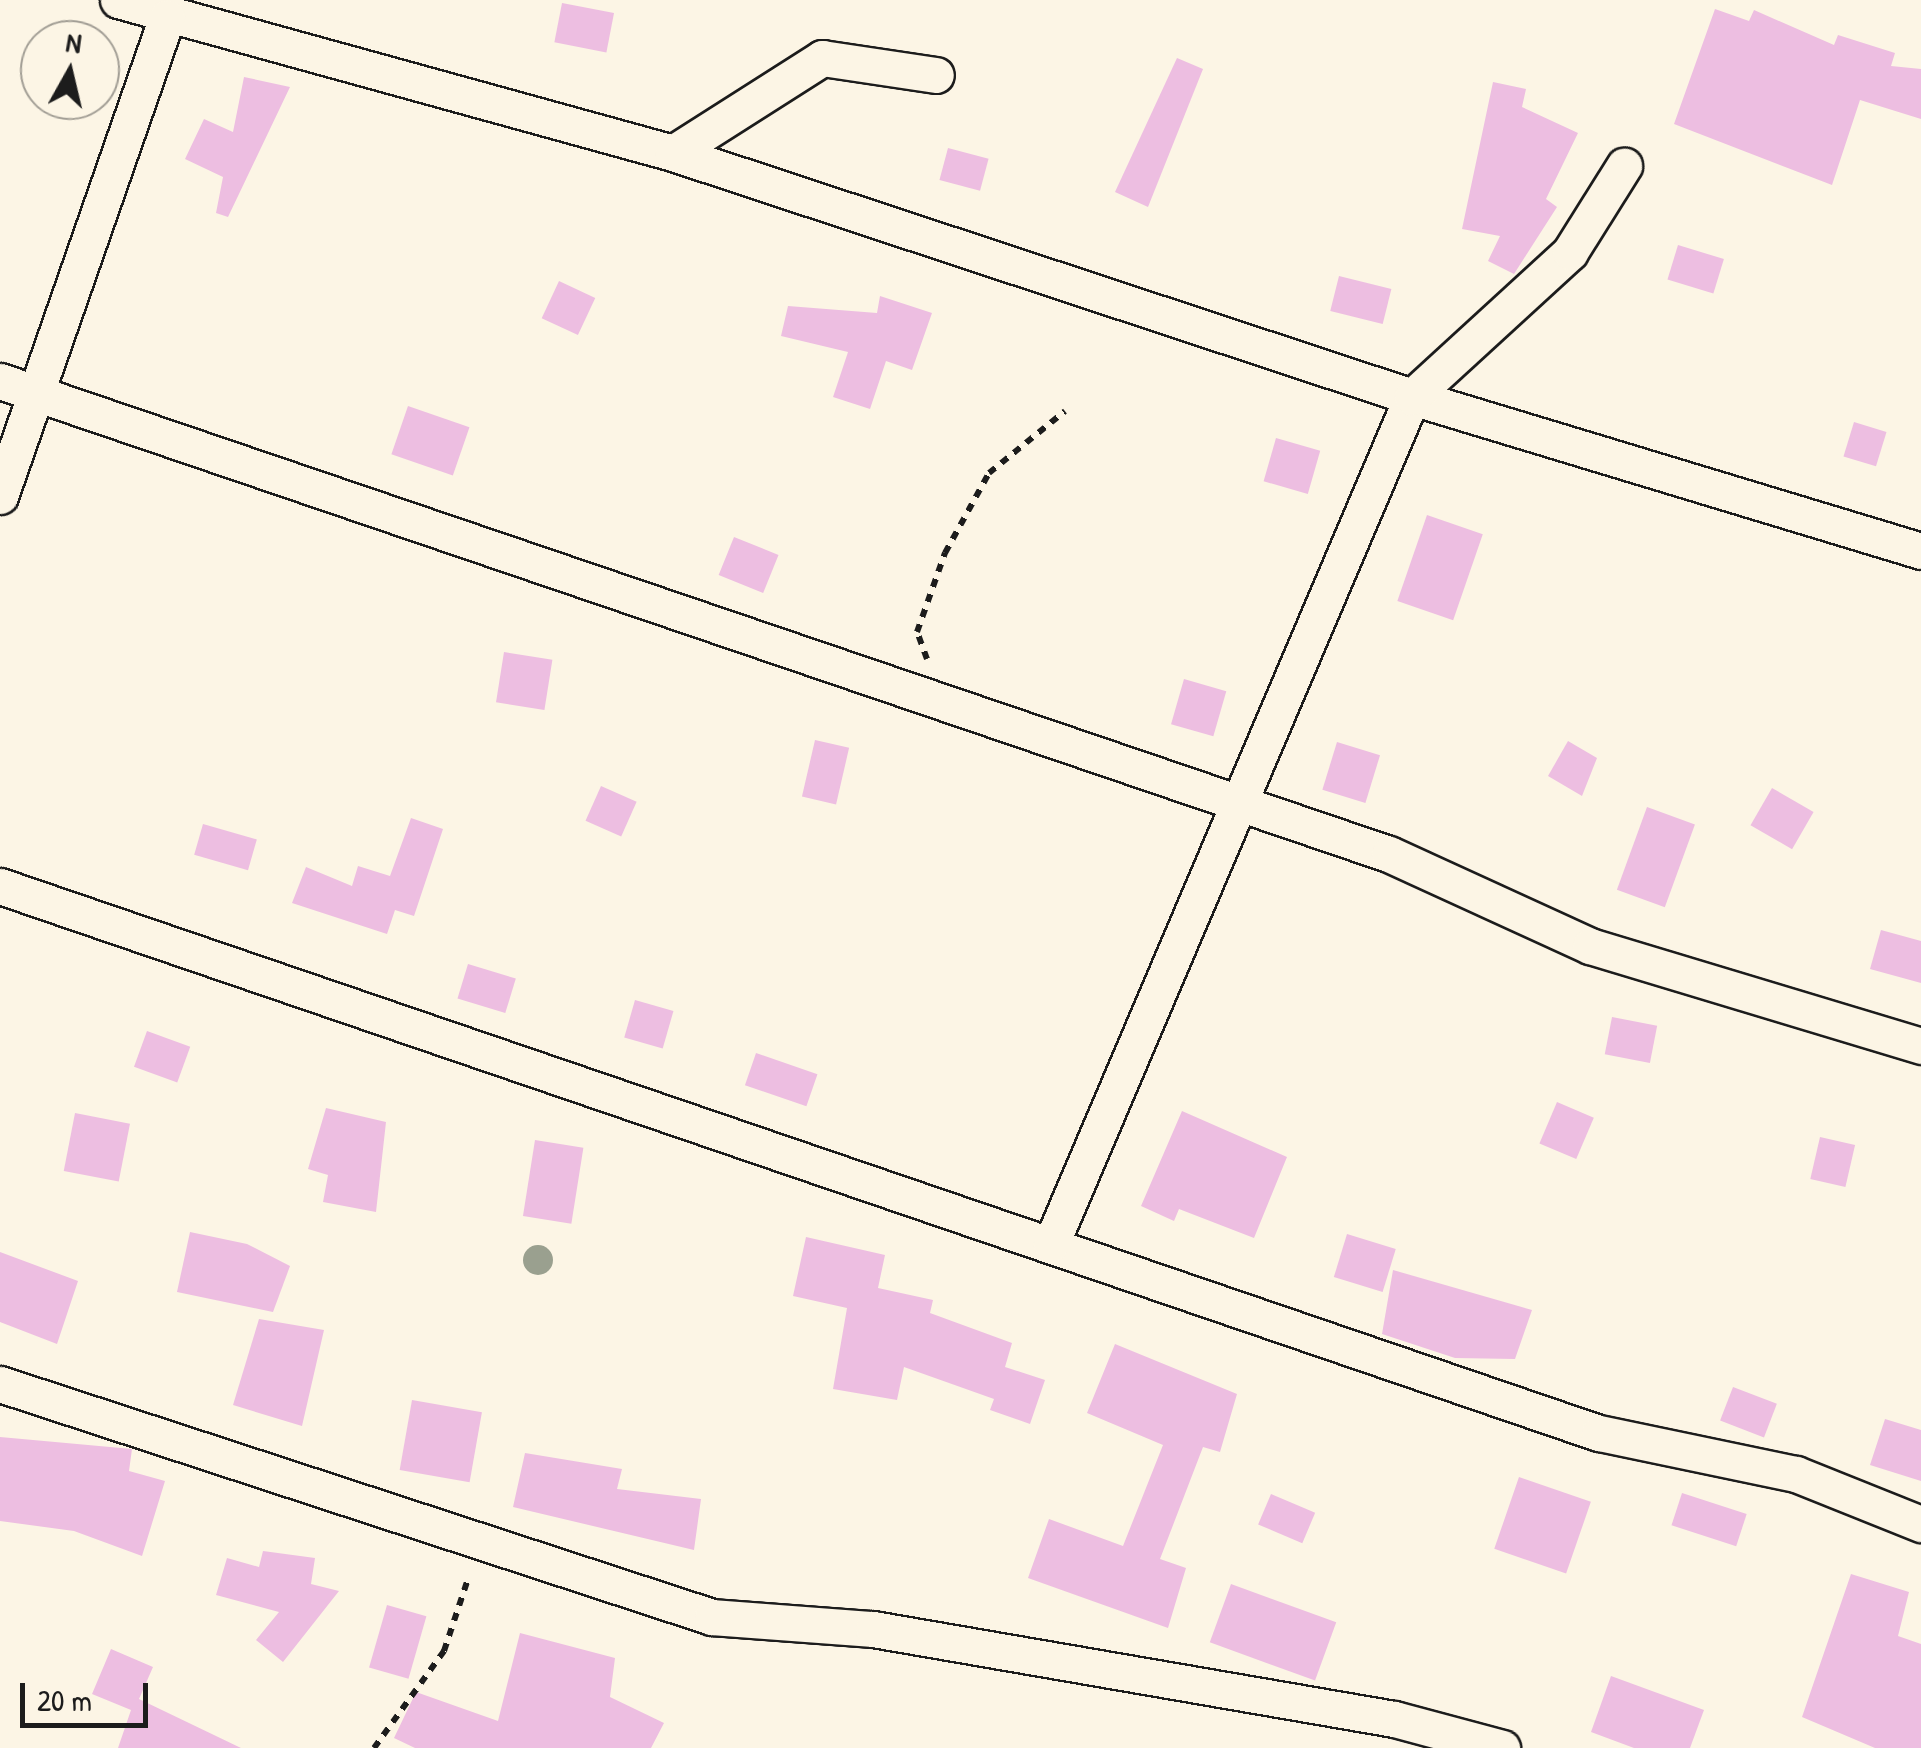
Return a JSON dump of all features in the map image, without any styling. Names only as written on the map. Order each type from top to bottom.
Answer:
[{"type":"street","points":[[118,0],[673,152],[1412,397],[1921,551]]},
{"type":"street","points":[[0,496],[167,16]]},
{"type":"street","points":[[673,152],[822,58],[936,74]]},
{"type":"street","points":[[1051,1244],[1242,805],[1412,397],[1570,252],[1624,166]]},
{"type":"street","points":[[0,381],[1390,854],[1590,946],[1921,1046]]},
{"type":"street","points":[[0,886],[1599,1433],[1796,1474],[1921,1524]]},
{"type":"street","points":[[0,1384],[712,1617],[873,1629],[1394,1719],[1502,1748]]},
{"type":"path","points":[[918,694],[928,654],[916,632],[945,553],[989,474],[1065,410]]},
{"type":"path","points":[[374,1748],[444,1651],[486,1544]]},
{"type":"building","points":[[562,3],[614,13],[606,52],[554,42]]},
{"type":"building","points":[[1715,9],[1749,21],[1754,10],[1834,45],[1838,35],[1895,53],[1891,66],[1921,69],[1921,119],[1860,100],[1832,185],[1674,124]]},
{"type":"building","points":[[1177,58],[1203,69],[1148,207],[1115,192]]},
{"type":"building","points":[[244,77],[290,87],[228,217],[216,213],[223,177],[185,159],[204,119],[233,132]]},
{"type":"building","points":[[1493,82],[1526,89],[1522,107],[1578,133],[1546,199],[1557,207],[1514,274],[1488,261],[1500,236],[1462,229]]},
{"type":"building","points":[[948,148],[989,159],[980,191],[939,180]]},
{"type":"building","points":[[1678,245],[1724,259],[1713,293],[1667,279]]},
{"type":"building","points":[[1339,276],[1391,289],[1383,324],[1330,311]]},
{"type":"building","points":[[559,281],[595,298],[578,335],[542,318]]},
{"type":"building","points":[[880,296],[932,313],[912,370],[886,361],[870,409],[833,397],[848,352],[781,336],[788,306],[877,313]]},
{"type":"building","points":[[408,406],[469,427],[453,475],[391,454]]},
{"type":"building","points":[[1854,422],[1887,432],[1876,466],[1843,456]]},
{"type":"building","points":[[1276,438],[1320,451],[1308,494],[1264,481]]},
{"type":"building","points":[[1427,515],[1483,534],[1453,620],[1397,601]]},
{"type":"building","points":[[734,537],[779,555],[763,593],[719,575]]},
{"type":"building","points":[[504,652],[552,660],[544,710],[496,702]]},
{"type":"building","points":[[1184,679],[1226,691],[1213,736],[1171,724]]},
{"type":"building","points":[[815,740],[849,748],[836,804],[802,797]]},
{"type":"building","points":[[1568,741],[1597,758],[1582,796],[1548,776]]},
{"type":"building","points":[[1337,742],[1380,755],[1365,803],[1322,790]]},
{"type":"building","points":[[601,786],[637,802],[621,837],[586,821]]},
{"type":"building","points":[[1772,788],[1814,812],[1792,849],[1750,825]]},
{"type":"building","points":[[1647,807],[1695,824],[1665,907],[1617,890]]},
{"type":"building","points":[[411,818],[443,829],[414,916],[395,910],[387,934],[292,903],[306,867],[352,886],[358,866],[390,876]]},
{"type":"building","points":[[203,824],[257,839],[248,870],[194,855]]},
{"type":"building","points":[[1881,930],[1921,941],[1921,983],[1870,969]]},
{"type":"building","points":[[468,964],[516,979],[505,1013],[457,998]]},
{"type":"building","points":[[635,1000],[673,1011],[663,1049],[624,1037]]},
{"type":"building","points":[[1612,1017],[1657,1026],[1650,1063],[1605,1054]]},
{"type":"building","points":[[147,1031],[190,1047],[177,1082],[134,1067]]},
{"type":"building","points":[[756,1053],[817,1074],[806,1106],[745,1085]]},
{"type":"building","points":[[1557,1102],[1594,1118],[1576,1159],[1539,1143]]},
{"type":"building","points":[[326,1108],[386,1122],[376,1212],[323,1202],[328,1175],[308,1169]]},
{"type":"building","points":[[1182,1111],[1287,1157],[1254,1238],[1179,1209],[1174,1221],[1141,1206]]},
{"type":"building","points":[[75,1113],[130,1124],[119,1182],[64,1171]]},
{"type":"building","points":[[1820,1137],[1855,1145],[1845,1187],[1810,1179]]},
{"type":"building","points":[[535,1140],[583,1148],[571,1224],[523,1216]]},
{"type":"building","points":[[190,1232],[247,1244],[290,1266],[273,1312],[177,1292]]},
{"type":"building","points":[[1347,1234],[1396,1249],[1383,1292],[1334,1277]]},
{"type":"building","points":[[806,1237],[885,1255],[878,1288],[933,1300],[930,1313],[1012,1343],[1005,1367],[1045,1380],[1030,1424],[990,1410],[994,1399],[904,1367],[897,1400],[833,1389],[847,1308],[793,1296]]},
{"type":"building","points":[[0,1252],[78,1281],[57,1344],[0,1322]]},
{"type":"building","points":[[1393,1270],[1532,1310],[1515,1359],[1455,1358],[1382,1334]]},
{"type":"building","points":[[259,1319],[324,1330],[302,1426],[233,1405]]},
{"type":"building","points":[[1115,1344],[1237,1394],[1220,1452],[1203,1447],[1160,1559],[1186,1568],[1168,1628],[1028,1578],[1049,1519],[1123,1546],[1163,1445],[1087,1413]]},
{"type":"building","points":[[1733,1387],[1777,1404],[1764,1437],[1720,1421]]},
{"type":"building","points":[[412,1400],[482,1412],[470,1482],[400,1470]]},
{"type":"building","points":[[1885,1419],[1921,1430],[1921,1481],[1870,1465]]},
{"type":"building","points":[[0,1437],[132,1449],[129,1471],[165,1481],[142,1556],[74,1531],[0,1521]]},
{"type":"building","points":[[525,1453],[622,1469],[617,1489],[701,1499],[694,1550],[513,1507]]},
{"type":"building","points":[[1519,1477],[1591,1502],[1566,1574],[1494,1549]]},
{"type":"building","points":[[1682,1493],[1747,1514],[1736,1546],[1671,1525]]},
{"type":"building","points":[[1271,1494],[1315,1513],[1302,1543],[1258,1524]]},
{"type":"building","points":[[263,1551],[315,1558],[311,1584],[339,1591],[283,1662],[256,1640],[279,1612],[216,1595],[227,1558],[259,1567]]},
{"type":"building","points":[[1851,1574],[1909,1592],[1898,1636],[1921,1644],[1921,1748],[1875,1748],[1802,1717]]},
{"type":"building","points":[[1231,1584],[1336,1622],[1315,1681],[1210,1642]]},
{"type":"building","points":[[387,1605],[426,1616],[408,1679],[369,1667]]},
{"type":"building","points":[[520,1633],[615,1658],[610,1697],[664,1723],[651,1748],[415,1748],[394,1738],[416,1692],[498,1721]]},
{"type":"building","points":[[111,1649],[153,1667],[139,1699],[241,1748],[118,1748],[131,1710],[92,1694]]},
{"type":"building","points":[[1611,1676],[1704,1710],[1690,1748],[1634,1748],[1591,1732]]}]
